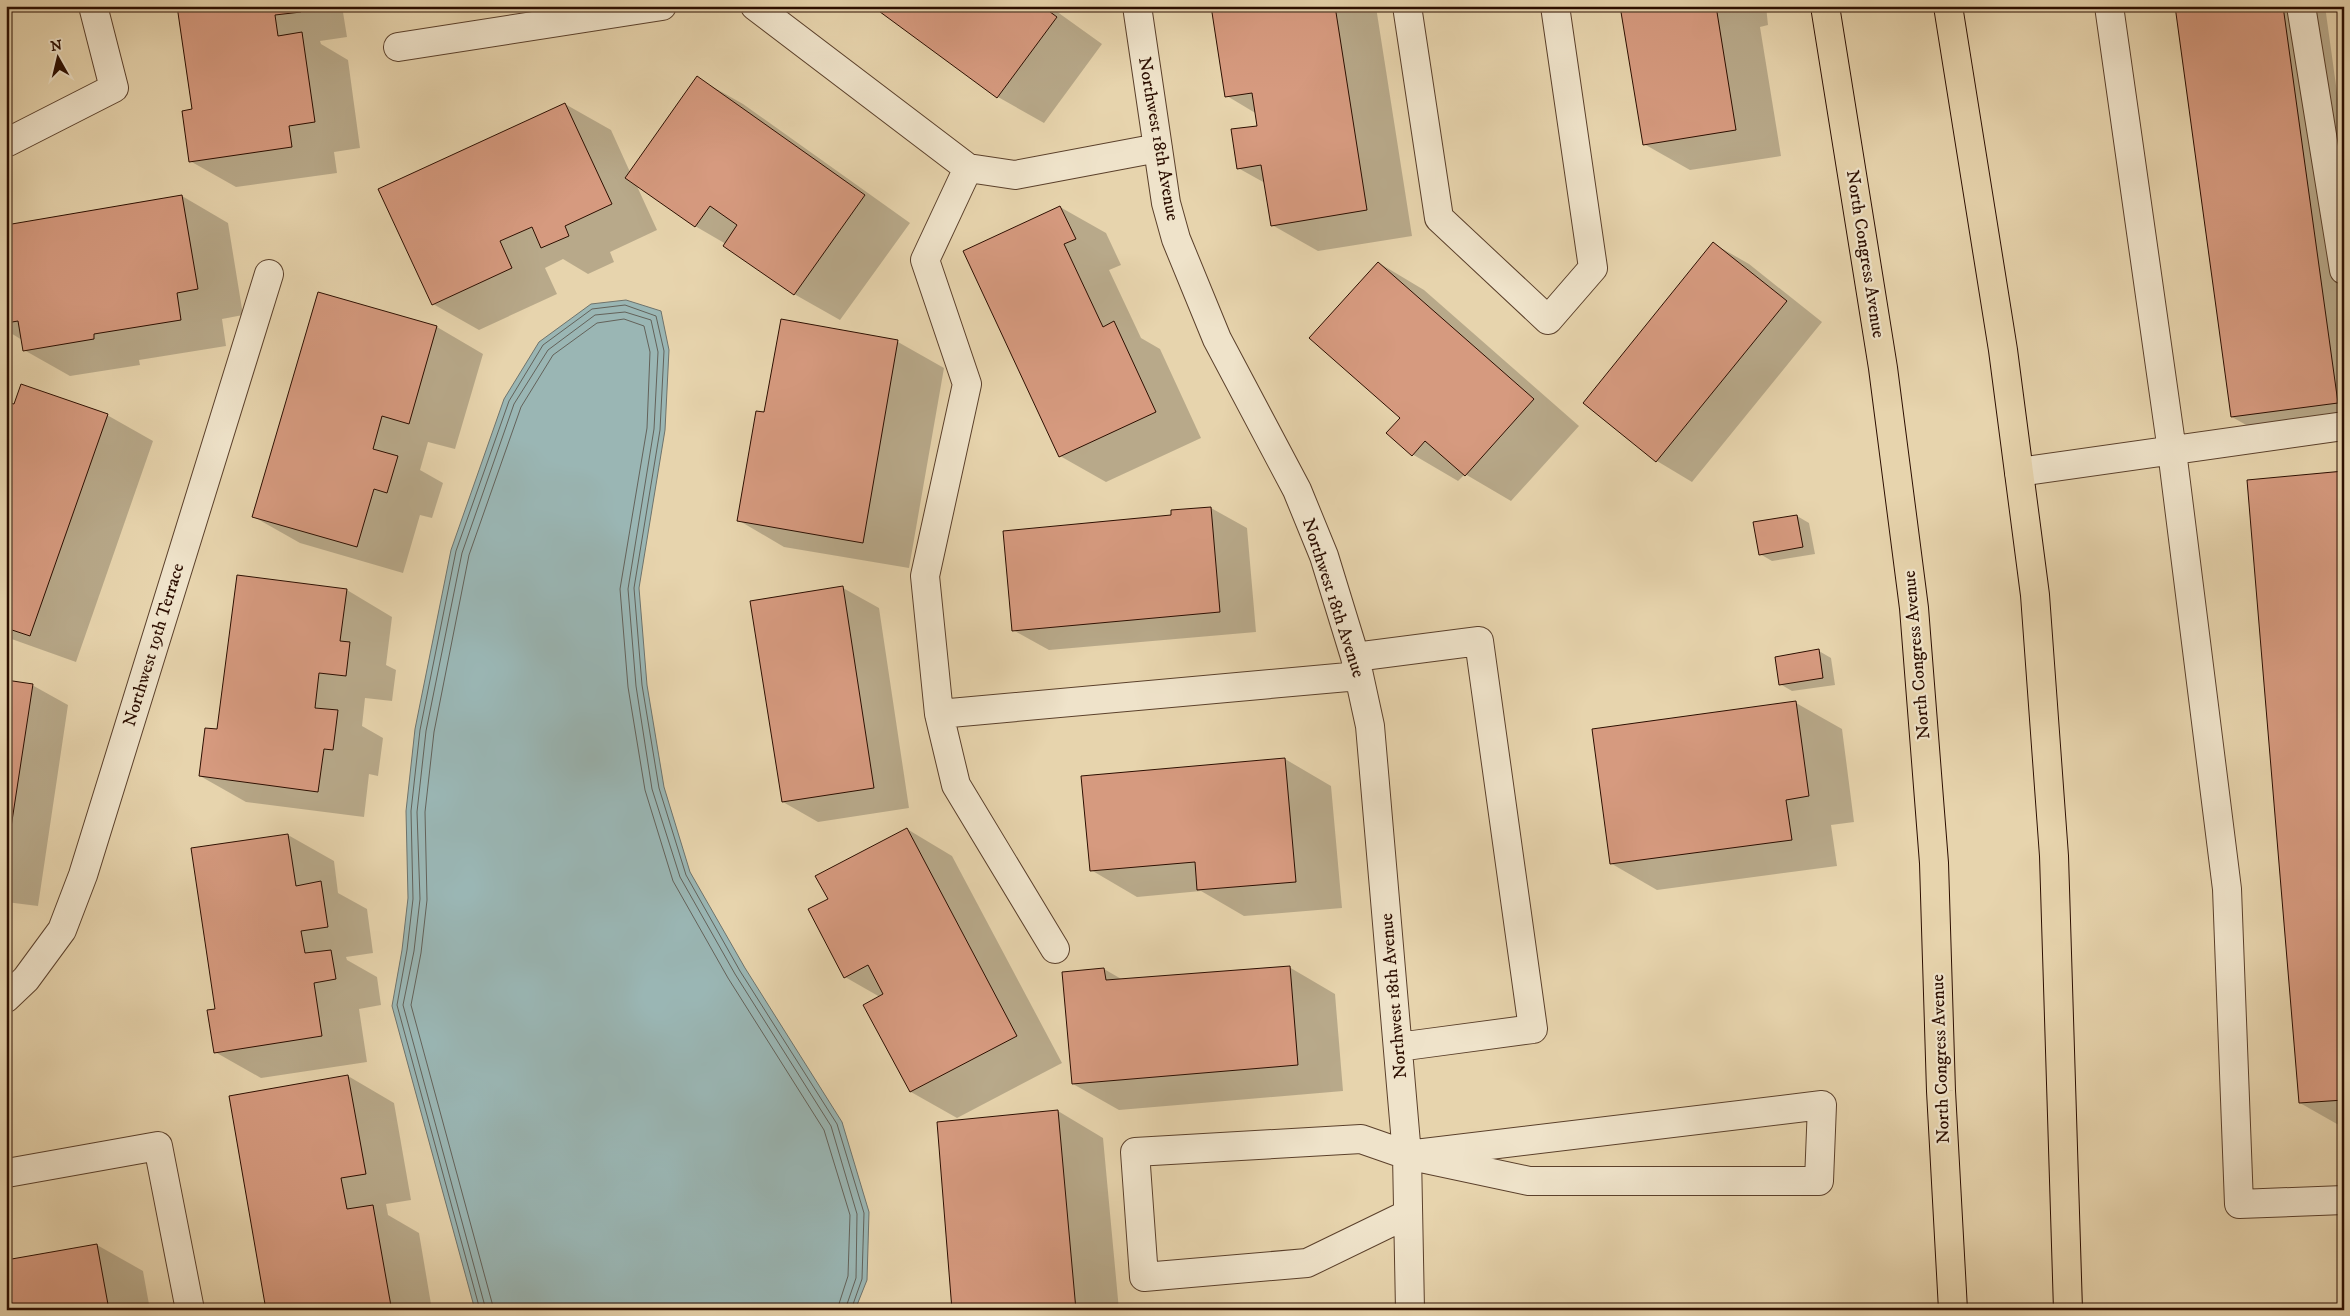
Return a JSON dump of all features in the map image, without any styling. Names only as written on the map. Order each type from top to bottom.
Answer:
[{"type":"main road","name":"North Congress Avenue","points":[[1825,6],[1883,368],[1914,608],[1934,863],[1941,1090],[1953,1310]]},
{"type":"main road","points":[[1948,6],[2003,350],[2035,596],[2054,856],[2068,1310]]},
{"type":"street","points":[[6,140],[8,142],[114,88],[93,6]]},
{"type":"street","points":[[398,47],[662,6]]},
{"type":"street","points":[[755,6],[968,168],[1015,175],[1158,148]]},
{"type":"street","name":"Northwest 18th Avenue","points":[[1137,6],[1166,203],[1176,239],[1216,339],[1297,490],[1324,556],[1357,666],[1370,726],[1407,1155],[1410,1310]]},
{"type":"street","points":[[1407,6],[1439,218],[1548,320],[1593,268],[1555,6]]},
{"type":"street","points":[[2109,6],[2172,451],[2227,889],[2239,1204],[2344,1200]]},
{"type":"street","points":[[2301,6],[2344,270]]},
{"type":"street","points":[[968,168],[925,260],[967,384],[925,576],[939,714],[956,785],[1055,949]]},
{"type":"street","name":"Northwest 19th Terrace","points":[[6,998],[26,979],[62,930],[83,875],[269,274]]},
{"type":"street","points":[[2019,472],[2344,426]]},
{"type":"street","points":[[939,714],[1357,666],[1479,641],[1533,1029],[1398,1047]]},
{"type":"street","points":[[1407,1155],[1822,1105],[1819,1181],[1529,1181],[1407,1155],[1361,1139],[1134,1152],[1144,1277],[1306,1263],[1408,1214]]},
{"type":"street","points":[[8,1173],[158,1146],[190,1310]]},
{"type":"water","points":[[626,300],[661,311],[669,350],[665,430],[639,588],[647,685],[664,787],[690,872],[745,968],[842,1122],[869,1212],[867,1280],[855,1310],[475,1310],[392,1006],[402,950],[408,898],[406,811],[415,729],[451,550],[504,399],[539,342],[591,304]]},
{"type":"building","points":[[177,6],[301,6],[301,12],[275,15],[278,36],[302,32],[315,122],[289,126],[292,147],[189,162],[182,111],[192,109]]},
{"type":"building","points":[[872,6],[1042,6],[1057,17],[997,98]]},
{"type":"building","points":[[1211,6],[1335,6],[1367,210],[1271,226],[1261,165],[1237,169],[1231,129],[1257,126],[1252,93],[1225,97]]},
{"type":"building","points":[[1620,6],[1716,6],[1736,130],[1643,145]]},
{"type":"building","points":[[2175,6],[2283,6],[2338,403],[2231,417]]},
{"type":"building","points":[[697,76],[865,195],[794,295],[723,246],[737,225],[710,206],[695,227],[625,178]]},
{"type":"building","points":[[565,103],[612,204],[565,226],[569,236],[541,248],[532,227],[500,241],[512,268],[432,305],[378,189]]},
{"type":"building","points":[[182,195],[198,289],[177,293],[181,320],[94,334],[94,339],[23,351],[18,321],[6,323],[6,225]]},
{"type":"building","points":[[1060,206],[1076,239],[1064,244],[1103,327],[1114,321],[1156,412],[1059,457],[963,251]]},
{"type":"building","points":[[1713,242],[1787,301],[1656,462],[1583,403]]},
{"type":"building","points":[[1378,262],[1534,399],[1465,476],[1425,441],[1412,456],[1386,433],[1400,418],[1309,338]]},
{"type":"building","points":[[318,292],[437,326],[409,424],[382,416],[373,449],[398,456],[387,493],[374,489],[357,547],[252,517]]},
{"type":"building","points":[[781,319],[898,340],[863,543],[737,521],[756,411],[764,412]]},
{"type":"building","points":[[21,384],[108,414],[30,636],[6,628],[6,402],[14,404]]},
{"type":"building","points":[[2344,471],[2344,1100],[2299,1103],[2247,480]]},
{"type":"building","points":[[1211,507],[1220,612],[1012,631],[1003,531],[1171,515],[1171,510]]},
{"type":"building","points":[[1797,515],[1803,547],[1759,555],[1753,522]]},
{"type":"building","points":[[237,575],[347,589],[340,641],[350,642],[346,676],[319,673],[315,708],[338,710],[333,750],[324,749],[318,792],[199,776],[205,728],[217,729]]},
{"type":"building","points":[[843,586],[874,788],[782,802],[750,601]]},
{"type":"building","points":[[1819,649],[1823,678],[1779,685],[1775,657]]},
{"type":"building","points":[[6,680],[33,684],[6,860]]},
{"type":"building","points":[[1796,701],[1809,796],[1786,800],[1792,840],[1610,864],[1592,729]]},
{"type":"building","points":[[1285,758],[1296,882],[1197,890],[1195,862],[1090,871],[1081,776]]},
{"type":"building","points":[[907,828],[1017,1036],[910,1092],[863,1005],[883,994],[868,965],[844,978],[808,909],[828,899],[815,876]]},
{"type":"building","points":[[288,834],[296,886],[321,881],[328,927],[301,931],[305,953],[331,950],[336,979],[314,983],[322,1036],[214,1053],[207,1010],[215,1009],[191,848]]},
{"type":"building","points":[[1290,966],[1298,1065],[1072,1084],[1062,972],[1104,968],[1106,980]]},
{"type":"building","points":[[348,1075],[366,1174],[341,1178],[347,1209],[373,1205],[391,1306],[368,1310],[266,1310],[229,1096]]},
{"type":"building","points":[[1058,1110],[1076,1310],[952,1310],[937,1122]]},
{"type":"building","points":[[97,1244],[109,1310],[6,1310],[6,1260]]}]
